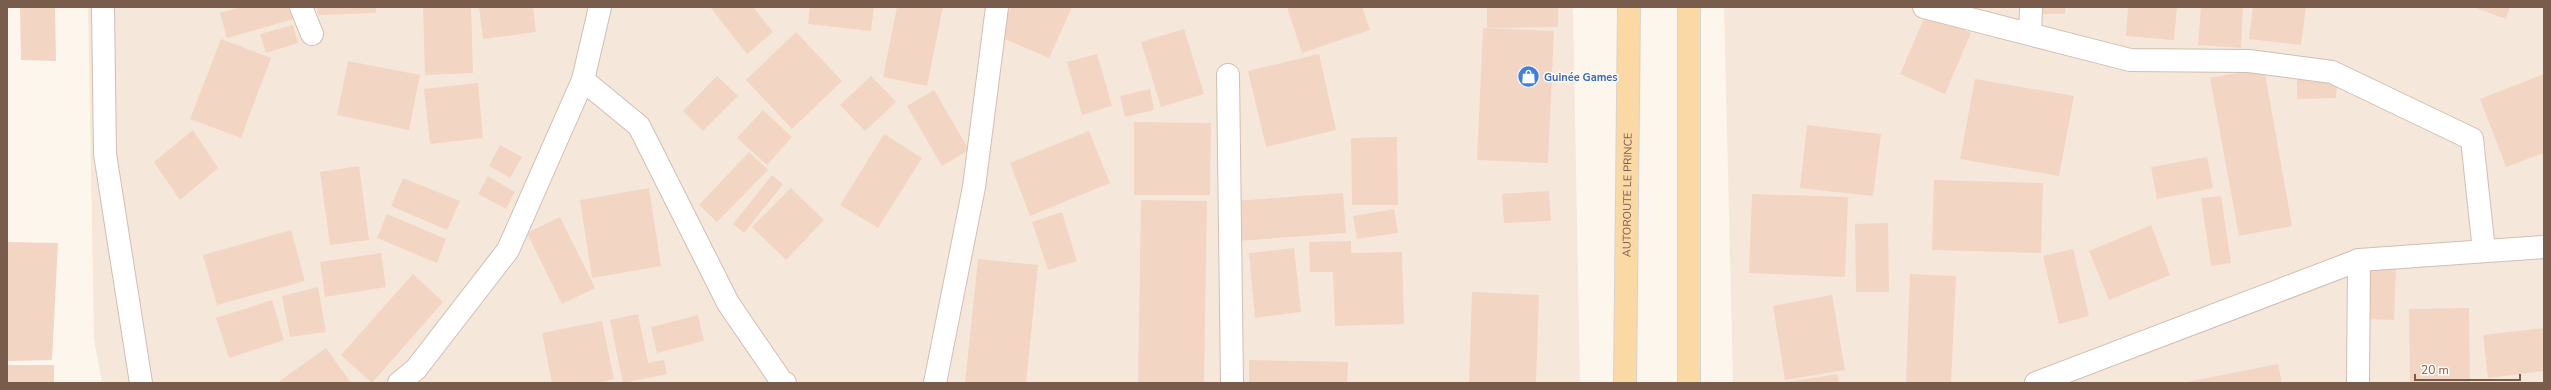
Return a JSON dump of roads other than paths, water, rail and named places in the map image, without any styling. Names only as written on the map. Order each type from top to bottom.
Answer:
[{"type":"main road","name":"AUTOROUTE LE PRINCE","points":[[1625,383],[1629,7]]},
{"type":"main road","points":[[1689,7],[1689,383]]},
{"type":"street","points":[[103,7],[105,154],[141,383]]},
{"type":"street","points":[[301,7],[312,34]]},
{"type":"street","points":[[399,383],[416,369],[508,250],[583,80],[600,7]]},
{"type":"street","points":[[935,383],[974,187],[997,7]]},
{"type":"street","points":[[1924,7],[2130,60],[2249,61],[2332,72],[2472,139],[2484,251]]},
{"type":"street","points":[[2030,7],[2030,34]]},
{"type":"street","points":[[1228,75],[1232,383]]},
{"type":"street","points":[[583,80],[639,126],[728,303],[782,382],[785,383]]},
{"type":"street","points":[[2036,383],[2359,260],[2544,247]]},
{"type":"street","points":[[2358,383],[2359,260]]},
{"type":"place","name":"Guinée Games","points":[[1528,77]]}]
